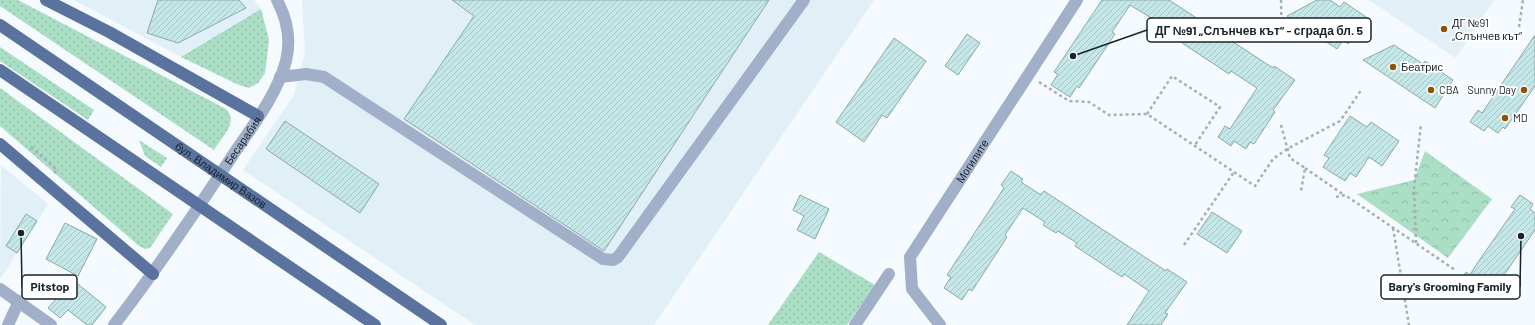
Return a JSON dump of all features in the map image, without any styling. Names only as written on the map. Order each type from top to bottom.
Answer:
[{"type":"main road","points":[[46,0],[109,32],[258,116]]},
{"type":"main road","name":"бул. Владимир Вазов","points":[[0,25],[441,325]]},
{"type":"main road","points":[[0,70],[375,325]]},
{"type":"main road","points":[[0,144],[153,274]]},
{"type":"street","name":"Бесарабия","points":[[114,325],[153,274],[258,116],[280,77],[288,45],[283,13],[277,0]]},
{"type":"street","points":[[280,77],[306,74],[324,78],[603,259],[613,260],[618,257],[804,0]]},
{"type":"street","name":"Могилите","points":[[940,325],[912,289],[910,256],[1077,0]]},
{"type":"street","points":[[855,325],[889,274]]},
{"type":"street","points":[[0,289],[52,325]]},
{"type":"street","points":[[8,325],[19,301]]},
{"type":"path","points":[[1281,0],[1282,42]]},
{"type":"path","points":[[1520,27],[1523,0]]},
{"type":"path","points":[[1028,75],[1069,101],[1089,102],[1109,115],[1147,114],[1256,186],[1273,159],[1287,149],[1340,121],[1362,89]]},
{"type":"path","points":[[1147,114],[1172,76],[1220,107],[1194,145]]},
{"type":"path","points":[[1416,244],[1414,188],[1421,124]]},
{"type":"path","points":[[1280,125],[1290,158],[1455,270]]},
{"type":"path","points":[[31,147],[57,170],[53,175]]},
{"type":"path","points":[[1301,191],[1305,168]]},
{"type":"path","points":[[1184,245],[1234,172]]},
{"type":"path","points":[[1336,197],[1344,195]]},
{"type":"path","points":[[1393,228],[1409,325]]},
{"type":"path","points":[[1404,293],[1438,293]]},
{"type":"shaded area","points":[[74,0],[254,0],[261,9],[269,40],[265,73],[258,83],[249,88],[239,85],[181,57]]},
{"type":"shaded area","points":[[302,0],[874,0],[654,325],[475,325],[243,170],[294,95],[305,53]]},
{"type":"shaded area","name":"ДГ №91 „Слънчев кът“","points":[[1369,0],[1494,0],[1456,58]]},
{"type":"shaded area","points":[[1,165],[48,204],[1,278],[0,277]]},
{"type":"green space","points":[[0,0],[18,0],[226,109],[230,114],[231,119],[228,130],[214,150],[0,6]]},
{"type":"green space","points":[[261,9],[269,40],[265,73],[258,83],[249,88],[239,85],[181,57]]},
{"type":"green space","points":[[0,47],[94,110],[88,120],[0,61]]},
{"type":"green space","points":[[0,88],[173,214],[150,248],[145,249],[139,246],[0,126]]},
{"type":"green space","points":[[139,140],[167,158],[161,167],[145,156]]},
{"type":"green space","points":[[1425,151],[1492,199],[1448,258],[1357,194],[1414,180]]},
{"type":"green space","points":[[819,252],[875,285],[847,325],[768,325]]},
{"type":"building","points":[[158,0],[239,0],[246,8],[178,43],[147,33]]},
{"type":"building","points":[[452,0],[769,0],[604,251],[404,119],[474,16]]},
{"type":"building","points":[[1102,0],[1169,0],[1273,68],[1274,66],[1295,80],[1273,110],[1275,112],[1254,144],[1250,142],[1246,149],[1234,141],[1231,146],[1218,137],[1225,126],[1230,129],[1257,88],[1231,71],[1229,74],[1182,43],[1184,40],[1165,28],[1163,31],[1151,22],[1153,19],[1130,5],[1112,32],[1115,34],[1079,88],[1077,86],[1070,97],[1051,85],[1058,74],[1054,72]]},
{"type":"building","points":[[1317,0],[1330,0],[1340,7],[1344,2],[1366,17],[1348,44],[1343,40],[1337,49],[1287,16]]},
{"type":"building","points":[[967,34],[980,43],[958,75],[945,66]]},
{"type":"building","points":[[1535,35],[1535,86],[1505,129],[1503,127],[1498,133],[1488,126],[1484,131],[1470,122],[1478,110],[1482,113]]},
{"type":"building","points":[[894,38],[926,61],[887,118],[882,115],[864,142],[836,122]]},
{"type":"building","points":[[1394,45],[1423,64],[1425,61],[1453,80],[1435,108],[1363,60]]},
{"type":"building","points":[[1350,116],[1367,127],[1371,122],[1399,141],[1382,166],[1369,157],[1356,177],[1350,173],[1345,181],[1323,167],[1329,158],[1324,155]]},
{"type":"building","points":[[285,121],[379,184],[360,213],[266,149]]},
{"type":"building","points":[[1011,171],[1023,179],[1021,182],[1041,195],[1044,191],[1166,271],[1167,269],[1187,282],[1165,313],[1168,314],[1161,325],[1127,325],[1149,291],[1124,274],[1122,277],[1075,246],[1077,243],[1058,231],[1056,233],[1043,225],[1045,222],[1023,208],[1005,235],[1007,237],[972,291],[969,289],[962,300],[944,288],[951,277],[947,275],[1004,188],[1001,185]]},
{"type":"building","points":[[800,195],[829,209],[815,239],[797,230],[804,216],[793,210]]},
{"type":"building","points":[[1520,195],[1533,204],[1530,209],[1535,213],[1535,230],[1493,291],[1490,289],[1486,296],[1475,288],[1472,294],[1458,284],[1466,272],[1470,275],[1515,209],[1511,207]]},
{"type":"building","points":[[1212,212],[1242,231],[1227,253],[1197,234]]},
{"type":"building","points":[[26,214],[37,221],[17,253],[6,246]]},
{"type":"building","points":[[65,223],[97,239],[78,276],[46,259]]},
{"type":"building","points":[[73,280],[106,307],[92,325],[87,325],[68,310],[60,318],[48,308]]},
{"type":"place","name":"ДГ №91 „Слънчев кът“","points":[[1444,29]]},
{"type":"place","name":"ДГ №91 „Слънчев кът“ - сграда бл. 5","points":[[1073,56]]},
{"type":"place","name":"Беатрис","points":[[1393,67]]},
{"type":"place","name":"CBA","points":[[1431,90]]},
{"type":"place","name":"Sunny Day","points":[[1524,90]]},
{"type":"place","name":"MD","points":[[1505,118]]},
{"type":"place","name":"Pitstop","points":[[21,233]]},
{"type":"place","name":"Bary's Grooming Family","points":[[1521,236]]}]
